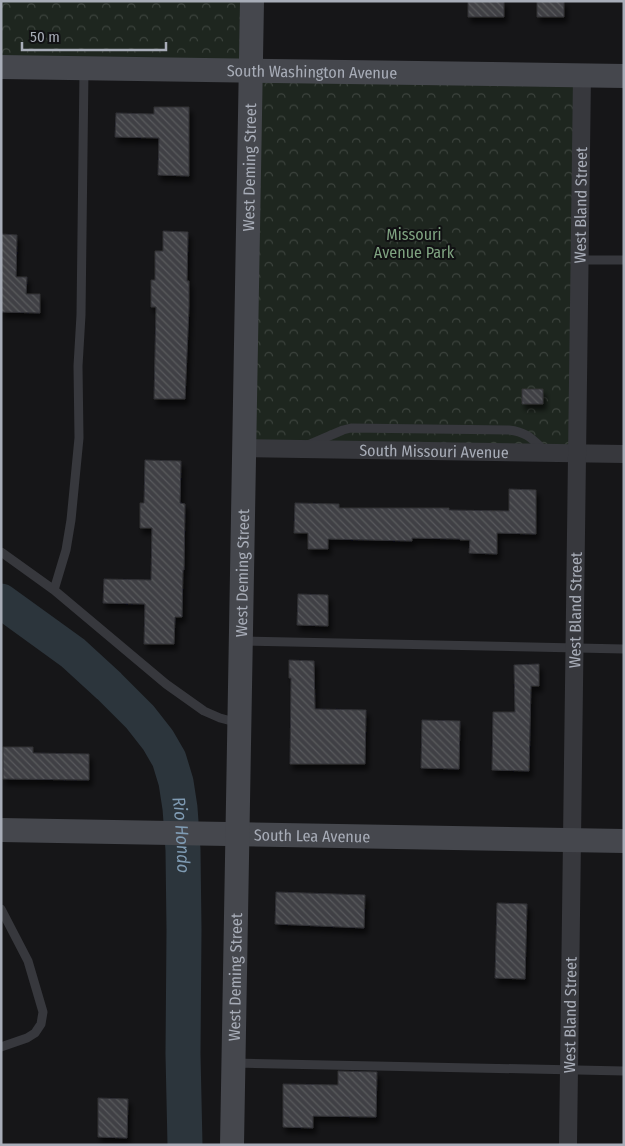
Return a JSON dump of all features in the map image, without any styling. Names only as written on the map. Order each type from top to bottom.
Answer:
[{"type":"street","name":"West Deming Street","points":[[232,1145],[252,1]]},
{"type":"street","name":"South Washington Avenue","points":[[1,67],[624,76]]},
{"type":"street","name":"West Bland Street","points":[[568,1145],[582,76]]},
{"type":"street","name":"South Missouri Avenue","points":[[244,448],[624,454]]},
{"type":"street","name":"South Lea Avenue","points":[[1,830],[624,841]]},
{"type":"lane","points":[[54,590],[66,550],[71,520],[78,438],[84,68]]},
{"type":"lane","points":[[580,260],[624,260]]},
{"type":"lane","points":[[1,552],[54,590],[173,689],[204,711],[239,724]]},
{"type":"lane","points":[[241,641],[624,649]]},
{"type":"lane","points":[[1,908],[28,961],[43,1012],[41,1024],[35,1033],[27,1038],[1,1047]]},
{"type":"lane","points":[[233,1063],[624,1071]]},
{"type":"green space","points":[[1,1],[243,1],[242,61],[1,57]]},
{"type":"green space","name":"Missouri Avenue Park","points":[[251,70],[582,75],[577,453],[244,448]]},
{"type":"building","points":[[468,1],[504,1],[504,17],[468,17]]},
{"type":"building","points":[[537,1],[564,1],[564,17],[537,17]]},
{"type":"building","points":[[154,107],[189,107],[189,176],[158,175],[159,138],[115,137],[116,113],[154,114]]},
{"type":"building","points":[[163,231],[188,232],[187,281],[189,281],[189,307],[185,399],[154,399],[156,307],[151,307],[151,280],[155,280],[155,251],[163,251]]},
{"type":"building","points":[[1,234],[17,235],[16,277],[27,277],[26,294],[40,294],[40,313],[1,312]]},
{"type":"building","points":[[522,389],[543,389],[543,404],[522,404]]},
{"type":"building","points":[[145,460],[181,461],[180,503],[185,504],[184,570],[182,617],[175,617],[174,644],[144,644],[145,604],[103,603],[104,579],[151,580],[152,528],[140,528],[140,503],[144,503]]},
{"type":"building","points":[[509,489],[536,490],[536,534],[497,533],[497,554],[469,553],[470,540],[460,539],[412,538],[412,541],[328,539],[328,549],[308,549],[308,533],[294,533],[295,503],[339,504],[339,508],[449,508],[449,510],[509,511]]},
{"type":"building","points":[[298,594],[328,595],[328,626],[297,625]]},
{"type":"building","points":[[289,660],[314,661],[315,709],[366,710],[365,764],[290,764],[291,678],[289,678]]},
{"type":"building","points":[[539,664],[539,686],[531,686],[529,771],[492,770],[493,712],[515,712],[514,665]]},
{"type":"building","points":[[422,720],[460,721],[459,769],[421,768]]},
{"type":"building","points":[[3,747],[33,747],[33,753],[89,754],[89,780],[3,779]]},
{"type":"building","points":[[276,892],[365,895],[364,928],[275,924]]},
{"type":"building","points":[[497,903],[527,904],[525,979],[495,978]]},
{"type":"building","points":[[338,1071],[377,1072],[376,1117],[313,1116],[313,1128],[283,1127],[283,1084],[338,1085]]},
{"type":"building","points":[[98,1098],[128,1099],[127,1138],[98,1137]]},
{"type":"waterway","name":"Rio Hondo","points":[[1,601],[73,653],[109,686],[140,717],[158,740],[169,759],[176,782],[183,850],[185,1145]]}]
